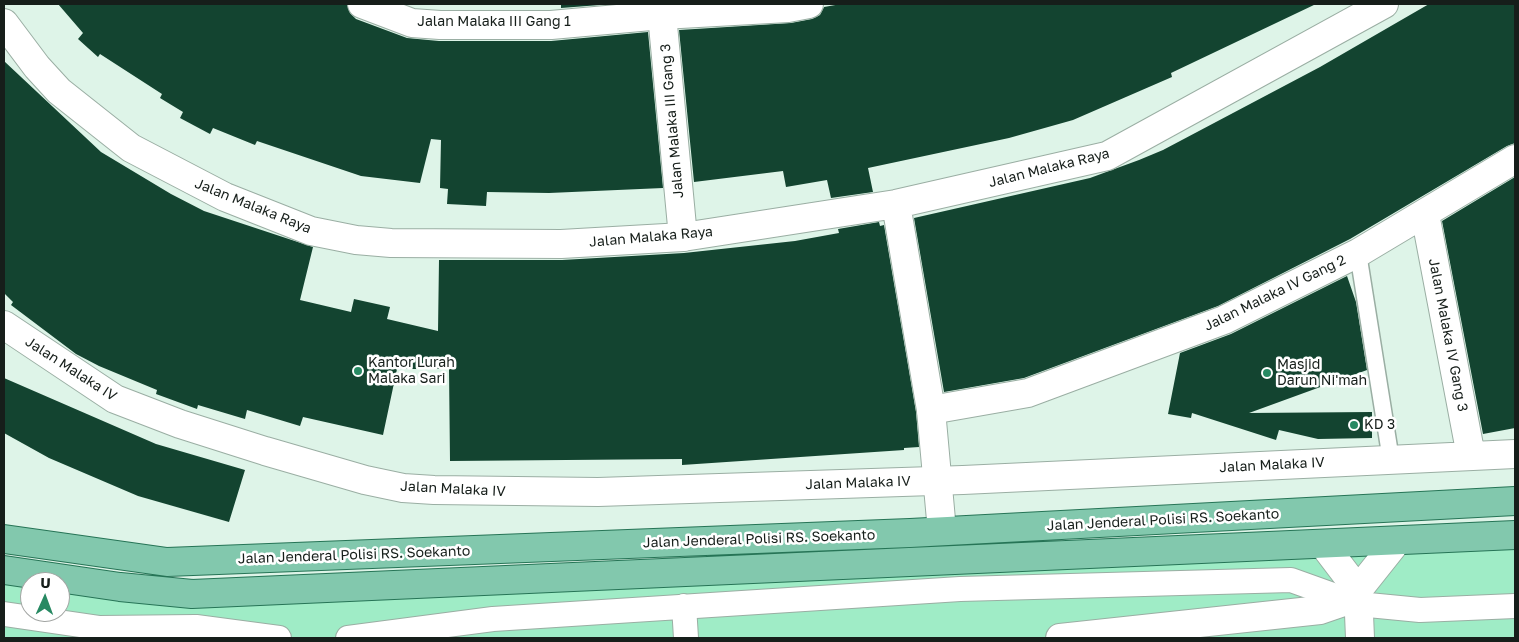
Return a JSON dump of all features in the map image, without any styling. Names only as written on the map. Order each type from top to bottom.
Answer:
[{"type":"main road","name":"Jalan Jenderal Polisi RS. Soekanto","points":[[4,538],[167,562],[942,531],[1515,501]]},
{"type":"main road","points":[[4,570],[120,587],[192,594],[1515,536]]},
{"type":"street","name":"Jalan Malaka III Gang 1","points":[[362,4],[412,23],[468,14],[551,25],[662,9],[795,5]]},
{"type":"street","name":"Jalan Malaka Raya","points":[[4,23],[37,67],[59,91],[131,148],[226,197],[311,231],[356,240],[391,242],[561,244],[683,237],[896,204],[1107,156],[1380,5]]},
{"type":"street","name":"Jalan Malaka III Gang 3","points":[[662,9],[683,237]]},
{"type":"street","name":"Jalan Malaka IV Gang 2","points":[[931,410],[1028,393],[1224,320],[1358,253],[1515,160]]},
{"type":"street","points":[[896,204],[931,410],[942,531]]},
{"type":"street","name":"Jalan Malaka IV Gang 3","points":[[1425,214],[1471,456]]},
{"type":"street","name":"Jalan Malaka IV","points":[[4,325],[116,399],[180,424],[389,486],[434,490],[598,492],[938,481],[1515,454]]},
{"type":"street","points":[[1060,638],[1320,610],[1356,598],[1397,541]]},
{"type":"street","points":[[1322,544],[1356,598],[1360,638]]},
{"type":"street","points":[[348,638],[493,619],[960,589],[1291,580],[1356,598],[1420,610],[1515,606]]},
{"type":"street","points":[[684,606],[686,638]]},
{"type":"street","points":[[4,614],[100,628],[196,627],[279,638]]},
{"type":"lane","points":[[1358,253],[1391,460]]},
{"type":"green space","points":[[1515,535],[1515,638],[4,638],[4,570],[20,572],[20,622],[70,622],[70,580],[120,587]]},
{"type":"building","points":[[58,4],[347,4],[350,13],[356,19],[407,38],[439,41],[551,41],[648,32],[663,188],[549,193],[487,192],[486,206],[447,204],[448,189],[440,188],[441,140],[431,139],[420,183],[361,176],[257,141],[255,145],[213,128],[210,134],[180,118],[183,112],[160,98],[162,94],[100,54],[98,57],[78,39],[83,33]]},
{"type":"building","points":[[561,4],[613,4],[561,8]]},
{"type":"building","points":[[841,4],[1316,4],[1171,73],[1172,77],[1073,120],[1009,138],[868,168],[873,192],[831,198],[827,180],[786,187],[783,171],[694,182],[679,30],[791,23],[812,19],[820,15],[824,7]]},
{"type":"building","points":[[1429,4],[1515,4],[1515,143],[1350,239],[1218,306],[1024,378],[944,392],[914,218],[1090,178],[1139,160],[1163,150],[1320,67]]},
{"type":"building","points":[[4,61],[101,152],[171,194],[204,211],[313,247],[300,300],[351,312],[354,299],[390,307],[387,319],[438,331],[439,260],[562,260],[684,253],[795,241],[839,233],[838,229],[879,222],[880,226],[884,225],[916,412],[919,447],[904,448],[904,450],[682,465],[682,459],[450,461],[449,369],[397,369],[383,435],[303,417],[300,426],[247,410],[245,419],[198,405],[197,409],[156,394],[157,390],[99,366],[76,354],[11,305],[13,302],[4,293]]},
{"type":"building","points":[[1515,177],[1515,428],[1483,434],[1442,221]]},
{"type":"building","points":[[1347,276],[1356,302],[1367,370],[1249,413],[1372,412],[1372,438],[1318,439],[1279,430],[1276,440],[1192,413],[1191,418],[1168,414],[1180,353],[1231,334]]},
{"type":"building","points":[[4,378],[156,444],[245,470],[229,522],[138,496],[49,458],[4,433]]},
{"type":"place","name":"Kantor Lurah Malaka Sari","points":[[358,371]]},
{"type":"place","name":"Masjid Darun Ni'mah","points":[[1267,373]]},
{"type":"place","name":"KD 3","points":[[1354,425]]}]
